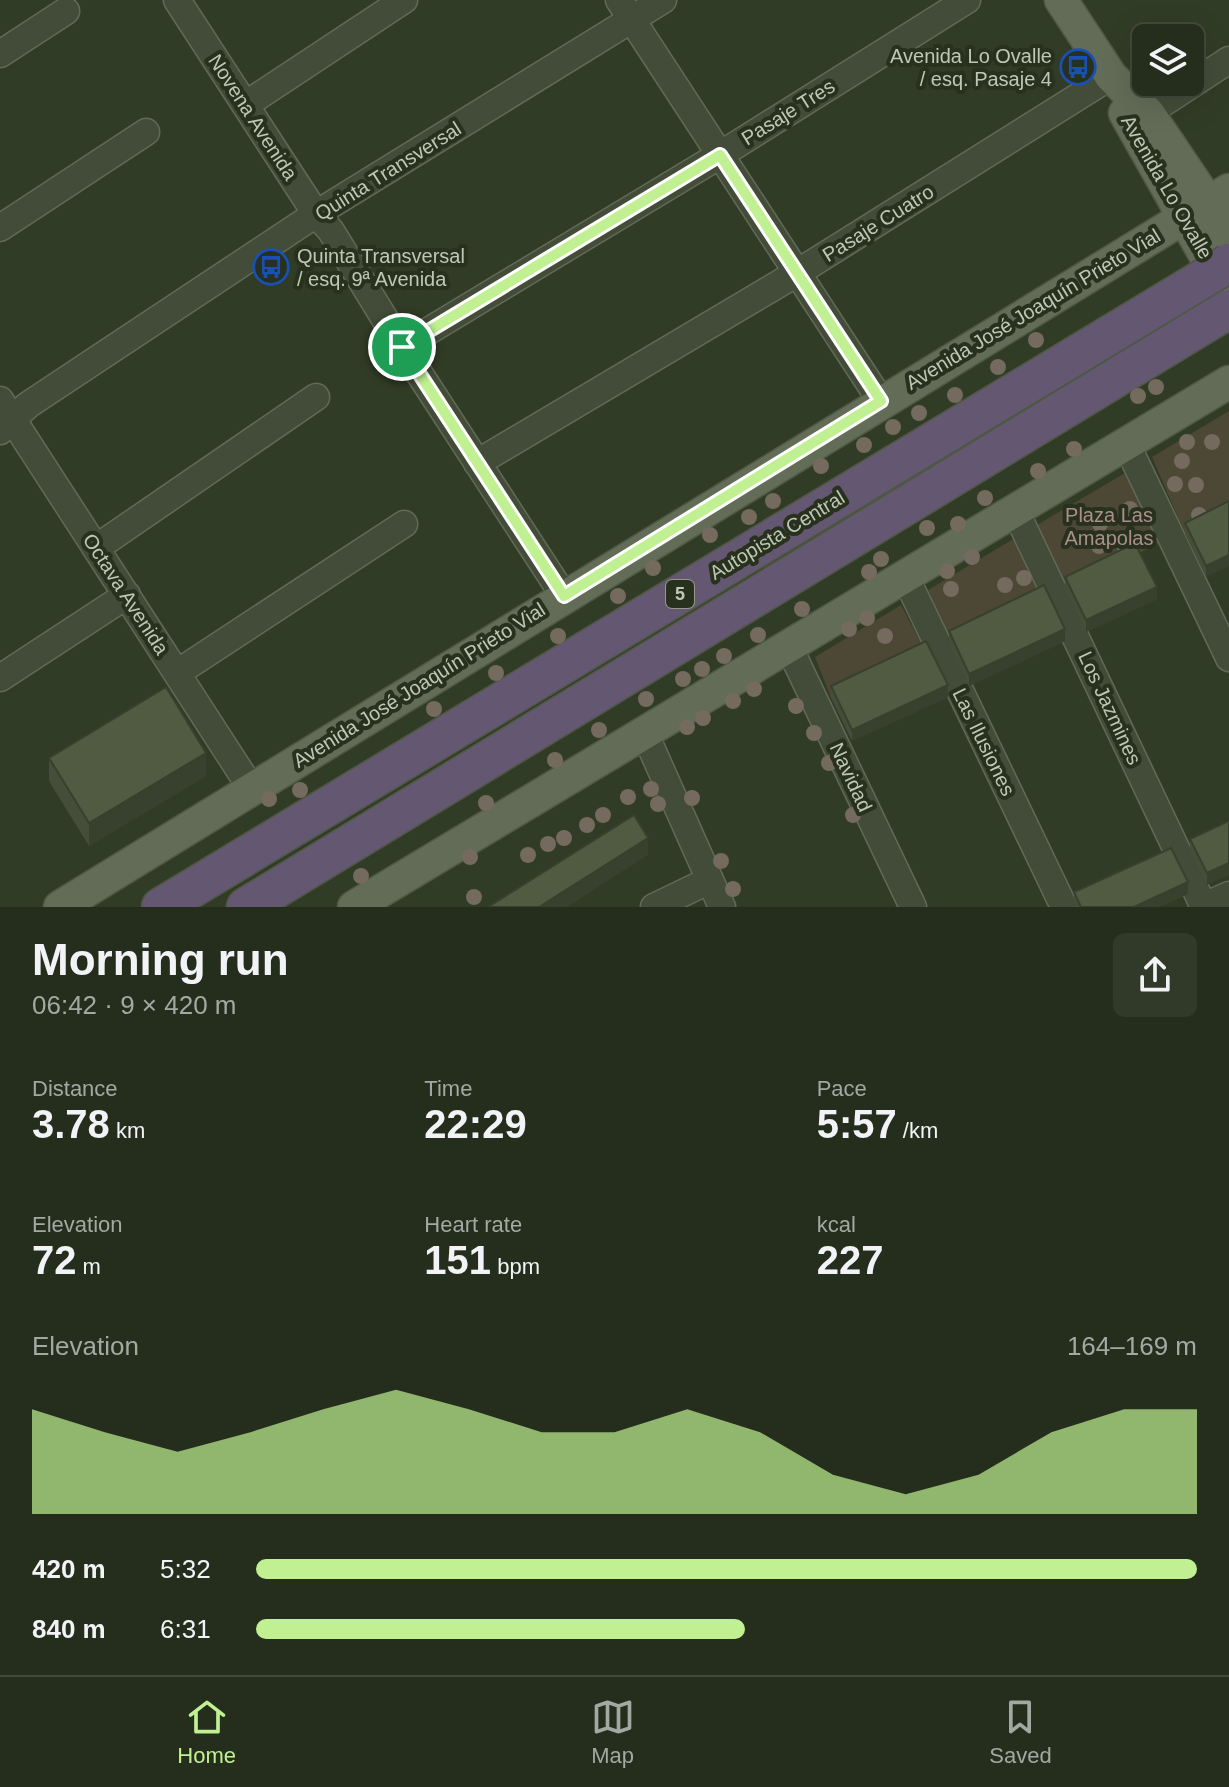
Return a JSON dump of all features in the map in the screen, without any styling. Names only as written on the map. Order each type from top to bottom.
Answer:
[{"type":"highway","name":"Autopista Central","points":[[161,907],[1221,293]]},
{"type":"highway","name":"Autopista Central","points":[[246,907],[1221,293]]},
{"type":"main road","name":"Avenida Lo Ovalle","points":[[1061,0],[1111,76],[1148,113],[1229,239]]},
{"type":"main road","name":"Avenida Lo Ovalle","points":[[1111,76],[1126,116],[1207,203],[1221,293]]},
{"type":"main road","name":"Avenida José Joaquín Prieto Vial","points":[[60,907],[1207,203]]},
{"type":"main road","points":[[354,907],[1229,382]]},
{"type":"street","name":"Novena Avenida","points":[[177,0],[316,214],[331,231],[402,347],[564,596]]},
{"type":"street","points":[[245,105],[404,0]]},
{"type":"street","name":"Quinta Transversal","points":[[4,417],[28,405],[625,10],[663,0]]},
{"type":"street","name":"Pasaje Tres","points":[[402,347],[720,155],[967,0]]},
{"type":"street","points":[[625,10],[881,401]]},
{"type":"street","points":[[0,54],[66,11]]},
{"type":"street","points":[[1148,113],[1229,60]]},
{"type":"street","name":"Pasaje Cuatro","points":[[477,463],[797,273],[1111,76]]},
{"type":"street","points":[[0,228],[146,132]]},
{"type":"street","points":[[96,548],[316,397]]},
{"type":"street","name":"Octava Avenida","points":[[4,417],[96,548],[251,788]]},
{"type":"street","points":[[1126,443],[1229,658]]},
{"type":"street","name":"Los Jazmines","points":[[1015,510],[1203,907]]},
{"type":"street","points":[[177,673],[404,524]]},
{"type":"street","name":"Las Ilusiones","points":[[905,576],[1064,907]]},
{"type":"street","points":[[0,678],[127,595]]},
{"type":"street","name":"Navidad","points":[[789,647],[913,907]]},
{"type":"street","points":[[645,734],[722,907]]},
{"type":"street","points":[[654,907],[710,880]]},
{"type":"street","points":[[1203,907],[1229,895]]},
{"type":"green space","name":"Plaza Las Amapolas","points":[[1229,411],[1229,513],[1185,534],[1152,457]]},
{"type":"green space","name":"Plaza Las Amapolas","points":[[1125,473],[1160,543],[1065,589],[1037,525]]},
{"type":"green space","name":"Plaza Las Amapolas","points":[[1015,538],[1044,597],[949,643],[928,590]]},
{"type":"green space","points":[[901,605],[926,652],[831,698],[815,657]]},
{"type":"building","points":[[1229,501],[1229,555],[1206,566],[1185,523]]},
{"type":"building","points":[[1135,543],[1157,587],[1086,620],[1065,577]]},
{"type":"building","points":[[1044,585],[1065,629],[969,674],[949,631]]},
{"type":"building","points":[[926,641],[948,685],[852,730],[831,686]]},
{"type":"building","points":[[166,687],[206,753],[89,823],[49,758]]},
{"type":"building","points":[[634,815],[648,838],[539,907],[488,907]]},
{"type":"building","points":[[1229,821],[1229,863],[1207,873],[1190,839]]},
{"type":"building","points":[[1171,848],[1188,882],[1134,907],[1081,907],[1074,892]]},
{"type":"place","name":"Avenida Lo Ovalle / esq. Pasaje 4","points":[[1078,67]]},
{"type":"place","name":"Quinta Transversal / esq. 9ª Avenida","points":[[271,267]]},
{"type":"route","points":[[720,155],[881,401],[564,596],[402,347],[720,155]]}]
